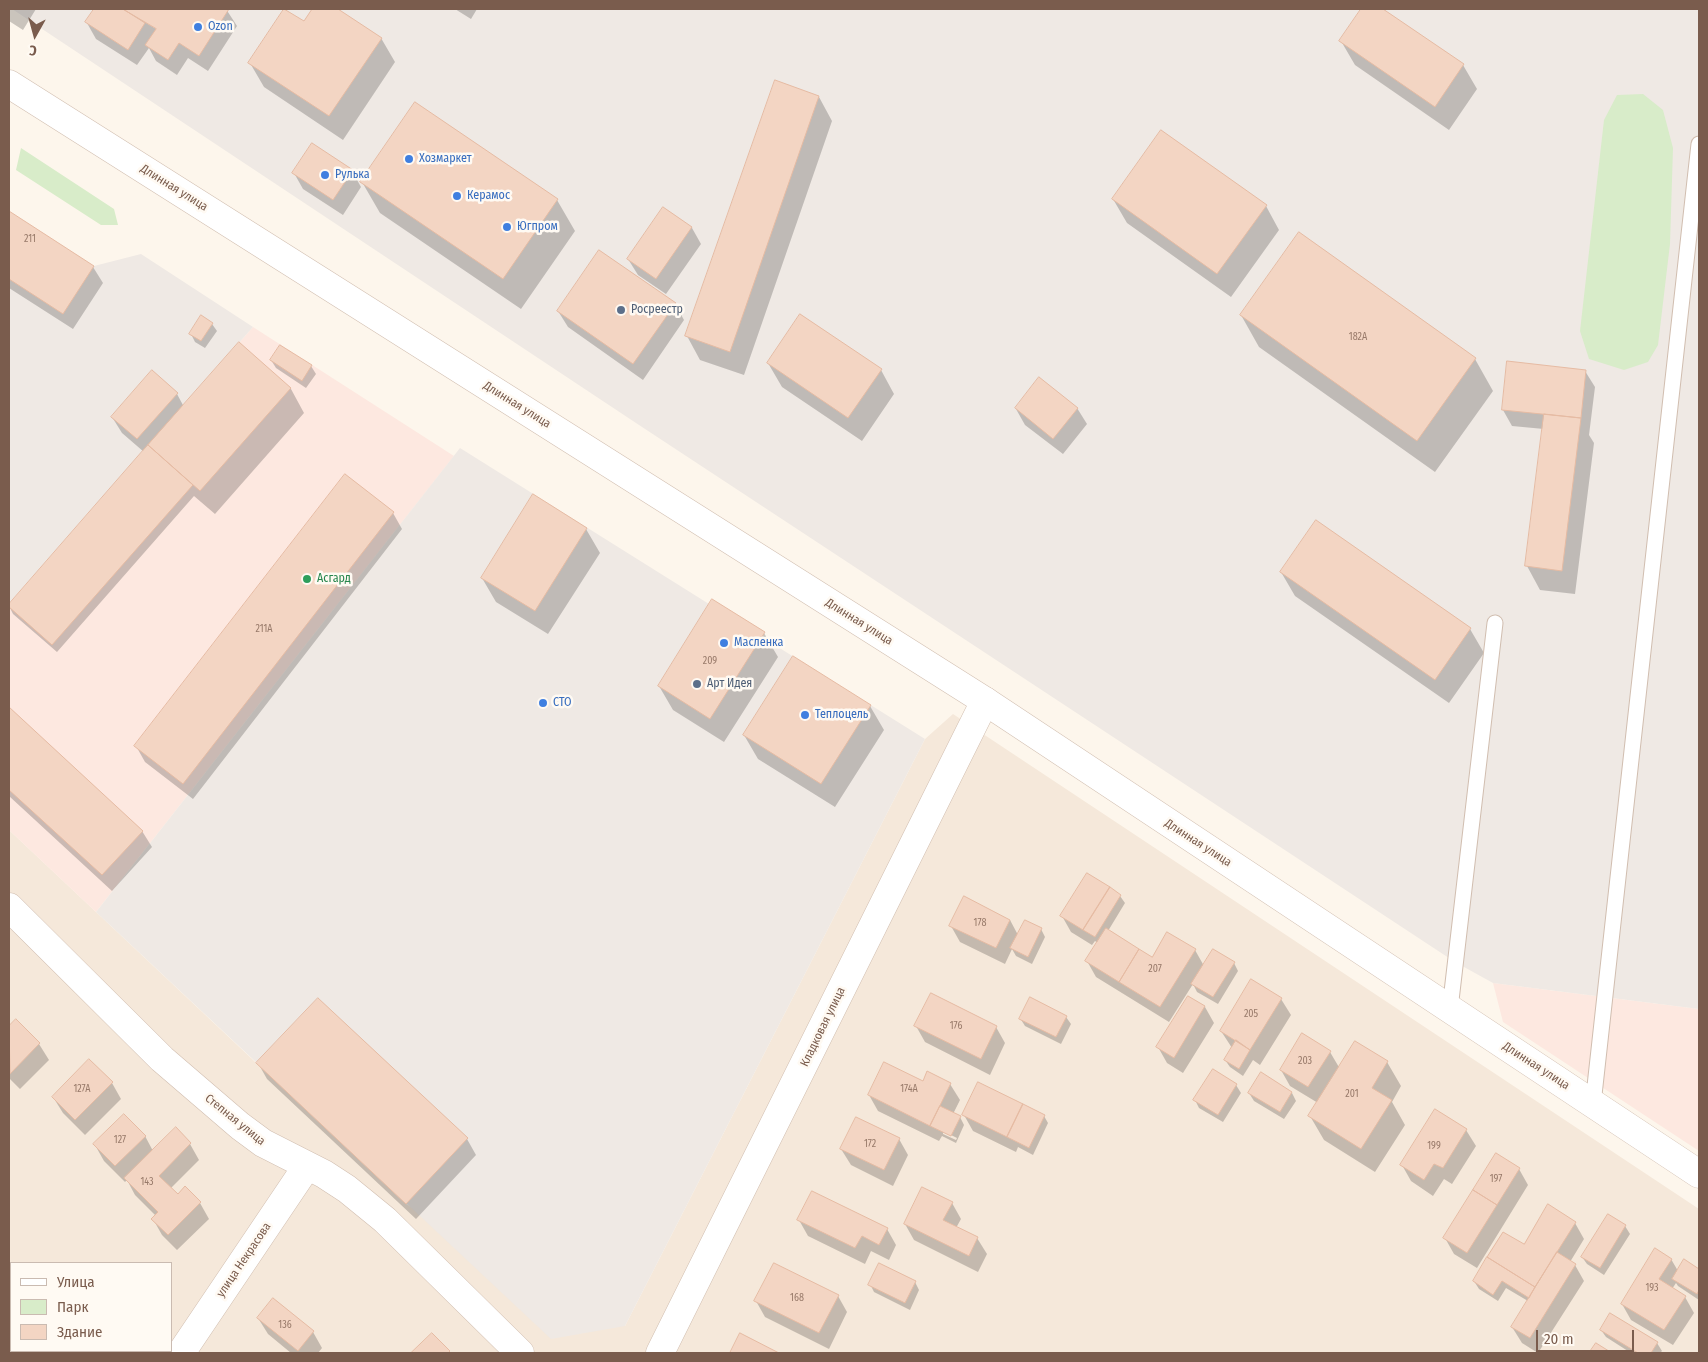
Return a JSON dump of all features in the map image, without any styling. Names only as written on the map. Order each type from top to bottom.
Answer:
[{"type":"street","name":"Длинная улица","points":[[9,84],[985,701],[1699,1174]]},
{"type":"street","name":"Кладковая улица","points":[[660,1353],[985,701]]},
{"type":"street","name":"Степная улица","points":[[9,907],[162,1059],[263,1144],[347,1189],[385,1220],[520,1353]]},
{"type":"street","name":"улица Некрасова","points":[[181,1353],[307,1166]]},
{"type":"lane","points":[[1593,1104],[1699,144]]},
{"type":"lane","points":[[1450,1009],[1495,623]]},
{"type":"shaded area","points":[[12,9],[1699,9],[1699,1009],[1493,983],[1455,962],[636,423]]},
{"type":"shaded area","points":[[9,211],[94,266],[141,254],[253,327],[9,604]]},
{"type":"shaded area","points":[[253,327],[454,456],[96,912],[9,830],[9,604]]},
{"type":"shaded area","points":[[460,448],[709,604],[712,599],[765,632],[762,637],[925,739],[625,1326],[551,1339],[96,912]]},
{"type":"shaded area","points":[[953,714],[1699,1209],[1699,1353],[9,1353],[9,830],[406,1204],[625,1326],[925,739]]},
{"type":"shaded area","points":[[1493,983],[1699,1009],[1699,1151],[1503,1022]]},
{"type":"green space","points":[[1643,94],[1663,110],[1673,148],[1670,244],[1658,345],[1648,362],[1624,370],[1589,359],[1580,331],[1604,120],[1617,95]]},
{"type":"green space","points":[[21,148],[114,209],[118,225],[101,225],[16,170]]},
{"type":"building","points":[[94,9],[123,9],[145,23],[128,50],[85,22]]},
{"type":"building","points":[[123,9],[229,9],[199,56],[179,43],[168,60],[145,45],[156,29]]},
{"type":"building","points":[[284,9],[304,21],[312,9],[338,9],[382,38],[329,116],[248,63]]},
{"type":"building","points":[[1361,9],[1383,9],[1464,64],[1435,107],[1339,41]]},
{"type":"building","points":[[775,80],[819,96],[730,352],[685,336]]},
{"type":"building","points":[[415,102],[558,199],[503,279],[360,182]]},
{"type":"building","points":[[1161,130],[1267,205],[1217,274],[1112,199]]},
{"type":"building","points":[[312,143],[353,170],[333,200],[292,173]]},
{"type":"building","points":[[663,207],[692,227],[656,279],[627,259]]},
{"type":"building","points":[[9,211],[94,266],[63,314],[9,279]]},
{"type":"building","points":[[1299,232],[1476,358],[1417,441],[1240,315]]},
{"type":"building","points":[[599,250],[676,303],[633,364],[557,311]]},
{"type":"building","points":[[800,314],[882,369],[848,418],[767,363]]},
{"type":"building","points":[[201,315],[213,323],[201,341],[189,334]]},
{"type":"building","points":[[239,342],[291,388],[200,491],[148,445]]},
{"type":"building","points":[[280,345],[312,365],[302,381],[270,360]]},
{"type":"building","points":[[1507,361],[1586,370],[1581,418],[1502,410]]},
{"type":"building","points":[[152,370],[178,393],[137,439],[111,417]]},
{"type":"building","points":[[1039,377],[1078,408],[1053,439],[1015,408]]},
{"type":"building","points":[[1544,414],[1581,418],[1562,571],[1525,566]]},
{"type":"building","points":[[148,445],[193,485],[52,645],[9,607],[9,604]]},
{"type":"building","points":[[345,474],[394,512],[183,784],[134,746]]},
{"type":"building","points":[[533,494],[587,528],[535,611],[481,578]]},
{"type":"building","points":[[1316,520],[1471,628],[1435,680],[1280,572]]},
{"type":"building","points":[[712,599],[765,632],[710,719],[658,686]]},
{"type":"building","points":[[793,656],[871,705],[821,784],[743,735]]},
{"type":"building","points":[[9,707],[143,831],[102,875],[9,790]]},
{"type":"building","points":[[1087,873],[1110,887],[1083,930],[1060,916]]},
{"type":"building","points":[[1110,887],[1121,895],[1095,937],[1083,930]]},
{"type":"building","points":[[964,896],[1010,920],[996,948],[949,926]]},
{"type":"building","points":[[1025,920],[1042,928],[1028,957],[1010,948]]},
{"type":"building","points":[[1106,928],[1139,949],[1119,982],[1085,961]]},
{"type":"building","points":[[1167,932],[1196,949],[1160,1007],[1119,982],[1139,949],[1152,957]]},
{"type":"building","points":[[1213,949],[1235,962],[1213,997],[1191,984]]},
{"type":"building","points":[[1251,979],[1282,998],[1250,1050],[1220,1031]]},
{"type":"building","points":[[931,993],[997,1026],[981,1059],[914,1026]]},
{"type":"building","points":[[1188,996],[1205,1006],[1174,1058],[1156,1047]]},
{"type":"building","points":[[1030,997],[1067,1016],[1056,1037],[1019,1019]]},
{"type":"building","points":[[318,998],[468,1138],[406,1204],[256,1063]]},
{"type":"building","points":[[16,1019],[40,1043],[10,1074],[9,1026]]},
{"type":"building","points":[[1302,1033],[1331,1051],[1308,1087],[1280,1070]]},
{"type":"building","points":[[1236,1040],[1250,1050],[1239,1069],[1224,1060]]},
{"type":"building","points":[[1355,1041],[1388,1061],[1372,1088],[1392,1100],[1361,1149],[1308,1116]]},
{"type":"building","points":[[89,1059],[113,1082],[75,1120],[52,1097]]},
{"type":"building","points":[[884,1062],[923,1081],[927,1071],[951,1083],[930,1126],[868,1095]]},
{"type":"building","points":[[1213,1069],[1237,1084],[1218,1115],[1193,1100]]},
{"type":"building","points":[[1261,1072],[1292,1092],[1280,1112],[1248,1093]]},
{"type":"building","points":[[978,1082],[1023,1104],[1007,1137],[962,1115]]},
{"type":"building","points":[[1023,1104],[1045,1115],[1029,1148],[1007,1137]]},
{"type":"building","points":[[940,1106],[961,1116],[951,1136],[930,1126]]},
{"type":"building","points":[[1435,1109],[1467,1129],[1443,1168],[1434,1164],[1424,1180],[1400,1165]]},
{"type":"building","points":[[124,1114],[146,1136],[115,1166],[93,1144]]},
{"type":"building","points":[[856,1117],[900,1138],[884,1170],[840,1149]]},
{"type":"building","points":[[176,1127],[191,1143],[159,1176],[178,1194],[185,1186],[201,1202],[168,1235],[151,1219],[158,1212],[124,1178]]},
{"type":"building","points":[[1496,1153],[1520,1168],[1497,1205],[1473,1190]]},
{"type":"building","points":[[922,1187],[953,1202],[943,1220],[978,1237],[969,1256],[904,1224]]},
{"type":"building","points":[[1473,1190],[1497,1205],[1467,1253],[1443,1238]]},
{"type":"building","points":[[812,1191],[888,1228],[879,1245],[862,1236],[855,1248],[797,1220]]},
{"type":"building","points":[[1548,1204],[1576,1222],[1535,1287],[1487,1257],[1503,1232],[1524,1244]]},
{"type":"building","points":[[1608,1214],[1626,1225],[1600,1268],[1581,1257]]},
{"type":"building","points":[[1655,1248],[1672,1259],[1659,1279],[1686,1296],[1664,1330],[1621,1304]]},
{"type":"building","points":[[1557,1252],[1576,1264],[1530,1338],[1511,1327]]},
{"type":"building","points":[[1487,1257],[1535,1287],[1529,1298],[1502,1281],[1493,1295],[1473,1281]]},
{"type":"building","points":[[1684,1259],[1699,1269],[1699,1290],[1697,1294],[1672,1279]]},
{"type":"building","points":[[774,1263],[839,1295],[819,1333],[754,1301]]},
{"type":"building","points":[[879,1263],[916,1281],[905,1303],[868,1285]]},
{"type":"building","points":[[273,1298],[314,1331],[298,1351],[257,1318]]},
{"type":"building","points":[[1610,1313],[1658,1342],[1651,1353],[1638,1353],[1600,1330]]},
{"type":"building","points":[[432,1333],[450,1351],[448,1353],[411,1353]]},
{"type":"building","points":[[740,1333],[779,1353],[730,1353]]},
{"type":"building","points":[[1596,1343],[1612,1353],[1589,1353]]},
{"type":"building","points":[[104,1352],[137,1352],[136,1353]]},
{"type":"place","name":"Ozon","points":[[198,27]]},
{"type":"place","name":"Хозмаркет","points":[[409,159]]},
{"type":"place","name":"Рулька","points":[[325,175]]},
{"type":"place","name":"Керамос","points":[[457,196]]},
{"type":"place","name":"Югпром","points":[[507,227]]},
{"type":"place","name":"Росреестр","points":[[621,310]]},
{"type":"place","name":"Асгард","points":[[307,579]]},
{"type":"place","name":"Масленка","points":[[724,643]]},
{"type":"place","name":"Арт Идея","points":[[697,684]]},
{"type":"place","name":"СТО","points":[[543,703]]},
{"type":"place","name":"Теплоцель","points":[[805,715]]}]
